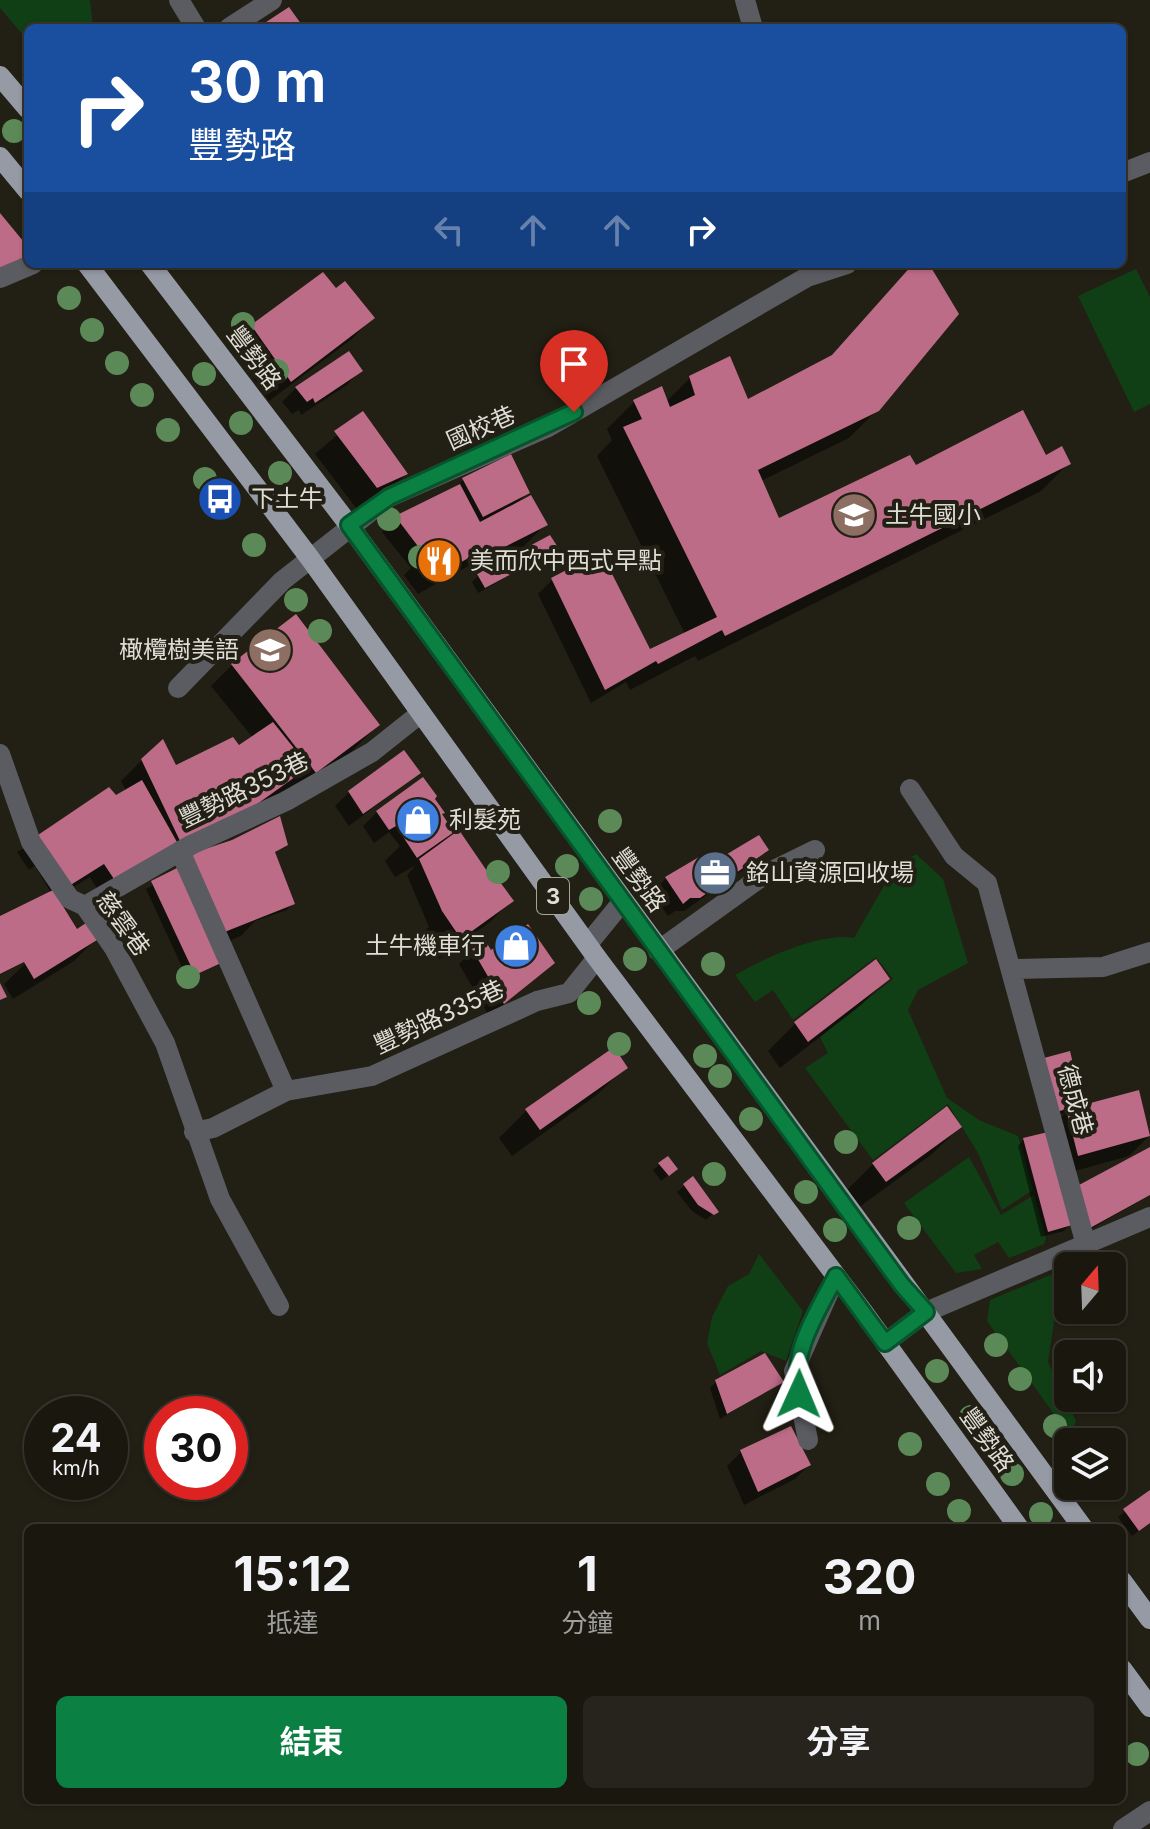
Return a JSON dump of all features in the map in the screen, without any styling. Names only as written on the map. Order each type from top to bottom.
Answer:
[{"type":"main road","points":[[0,76],[24,104]]},
{"type":"main road","points":[[0,157],[24,186]]},
{"type":"main road","name":"豐勢路","points":[[90,268],[309,557],[593,951],[836,1276],[1016,1524]]},
{"type":"main road","name":"豐勢路","points":[[153,268],[349,525],[1080,1524]]},
{"type":"main road","points":[[1126,1586],[1150,1619]]},
{"type":"main road","points":[[1126,1674],[1150,1707]]},
{"type":"street","points":[[179,0],[194,24]]},
{"type":"street","points":[[235,24],[272,0]]},
{"type":"street","points":[[745,0],[752,24]]},
{"type":"street","points":[[1126,171],[1150,162]]},
{"type":"street","points":[[0,278],[24,268]]},
{"type":"street","name":"國校巷","points":[[178,688],[224,638],[309,557],[389,497],[548,427],[808,270]]},
{"type":"street","name":"豐勢路353巷","points":[[85,906],[180,851],[286,801],[372,752],[421,713]]},
{"type":"street","name":"慈雲巷","points":[[0,754],[31,842],[70,899],[85,906],[114,948],[165,1043],[220,1199],[279,1306]]},
{"type":"street","name":"德成巷","points":[[910,789],[954,856],[987,883],[1086,1245]]},
{"type":"street","points":[[658,951],[764,875],[815,850]]},
{"type":"street","points":[[180,851],[286,1091],[213,1128],[194,1132]]},
{"type":"street","name":"豐勢路335巷","points":[[286,1091],[372,1076],[537,1001],[569,993],[623,901]]},
{"type":"street","points":[[1013,969],[1103,967],[1150,952]]},
{"type":"street","points":[[885,1343],[926,1312],[1150,1217]]},
{"type":"street","points":[[808,1440],[794,1371],[808,1332],[836,1276]]},
{"type":"street","points":[[1123,1829],[1150,1811]]},
{"type":"green space","points":[[0,0],[90,0],[93,24],[24,24],[24,36],[0,8]]},
{"type":"green space","points":[[1136,269],[1150,297],[1150,404],[1134,412],[1078,296]]},
{"type":"green space","points":[[916,854],[943,879],[968,963],[918,990],[908,1010],[947,1098],[979,1120],[1018,1136],[1033,1190],[1002,1210],[978,1153],[948,1104],[873,1160],[805,1068],[828,1053],[820,1037],[893,979],[876,957],[793,1020],[773,990],[755,1002],[735,975],[777,954],[810,943],[841,937],[854,938],[895,867]]},
{"type":"green space","points":[[969,1157],[1001,1215],[1034,1195],[1046,1239],[1044,1244],[1009,1258],[998,1242],[974,1255],[982,1269],[956,1273],[904,1203]]},
{"type":"green space","points":[[759,1254],[803,1311],[786,1361],[761,1351],[720,1375],[707,1343],[712,1317],[728,1286],[749,1274]]},
{"type":"green space","points":[[1054,1273],[1054,1323],[1048,1362],[1054,1375],[1054,1412],[1072,1412],[1076,1421],[1072,1428],[1064,1428],[987,1321],[990,1300]]},
{"type":"building","points":[[289,7],[301,24],[263,24]]},
{"type":"building","points":[[0,213],[24,242],[24,260],[0,269]]},
{"type":"building","points":[[909,268],[931,268],[959,314],[879,411],[758,470],[779,518],[910,455],[916,465],[1023,410],[1046,455],[1062,446],[1071,464],[725,636],[722,630],[658,664],[656,661],[605,690],[551,578],[601,552],[650,649],[717,617],[623,427],[642,419],[633,400],[662,386],[670,407],[695,395],[689,376],[730,356],[748,399],[832,355]]},
{"type":"building","points":[[323,272],[336,288],[345,281],[375,318],[291,382],[251,325]]},
{"type":"building","points":[[349,351],[363,371],[315,403],[313,398],[307,402],[295,387]]},
{"type":"building","points":[[363,411],[408,474],[377,488],[334,431]]},
{"type":"building","points":[[511,454],[530,493],[483,517],[462,478]]},
{"type":"building","points":[[460,484],[480,522],[531,495],[548,525],[493,553],[489,547],[439,574],[395,516]]},
{"type":"building","points":[[550,535],[559,549],[485,588],[477,574]]},
{"type":"building","points":[[296,614],[380,725],[316,773],[231,664]]},
{"type":"building","points":[[273,722],[309,767],[253,807],[181,843],[141,759],[163,739],[176,765],[233,737],[239,745]]},
{"type":"building","points":[[404,750],[421,773],[363,814],[348,791]]},
{"type":"building","points":[[423,777],[437,796],[435,799],[445,813],[442,814],[454,832],[417,858],[396,826],[389,830],[376,811]]},
{"type":"building","points":[[142,780],[177,842],[114,879],[104,864],[69,886],[38,835],[109,787],[116,795]]},
{"type":"building","points":[[280,816],[288,845],[275,852],[295,904],[222,933],[190,854],[232,840]]},
{"type":"building","points":[[459,830],[491,877],[494,874],[514,901],[461,939],[442,911],[419,859]]},
{"type":"building","name":"銘山資源回收場","points":[[759,835],[769,850],[700,898],[690,898],[683,904],[665,877],[699,857],[707,866]]},
{"type":"building","points":[[177,868],[221,963],[195,975],[151,881]]},
{"type":"building","points":[[53,890],[77,929],[86,923],[97,940],[34,979],[24,962],[0,974],[0,916]]},
{"type":"building","points":[[528,924],[555,963],[504,1004],[472,949],[486,942],[491,950]]},
{"type":"building","points":[[876,959],[890,979],[808,1042],[794,1022]]},
{"type":"building","points":[[0,983],[7,997],[0,1000]]},
{"type":"building","points":[[614,1047],[628,1068],[540,1130],[525,1109]]},
{"type":"building","points":[[1070,1051],[1083,1105],[1139,1090],[1150,1136],[1078,1156],[1066,1109],[1057,1112],[1044,1058]]},
{"type":"building","points":[[947,1106],[962,1127],[886,1182],[872,1163]]},
{"type":"building","points":[[1048,1132],[1072,1225],[1048,1232],[1023,1138]]},
{"type":"building","points":[[1150,1147],[1150,1195],[1090,1228],[1079,1185]]},
{"type":"building","points":[[668,1156],[678,1169],[669,1176],[658,1163]]},
{"type":"building","points":[[693,1176],[719,1212],[714,1215],[698,1205],[683,1184]]},
{"type":"building","points":[[765,1353],[784,1382],[727,1414],[715,1380]]},
{"type":"building","points":[[791,1426],[811,1465],[758,1492],[740,1450]]},
{"type":"building","points":[[1150,1490],[1150,1523],[1139,1531],[1123,1509]]},
{"type":"place","name":"下土牛","points":[[220,499]]},
{"type":"place","name":"土牛國小","points":[[854,515]]},
{"type":"place","name":"美而欣中西式早點","points":[[439,561]]},
{"type":"place","name":"橄欖樹美語","points":[[270,650]]},
{"type":"place","name":"利髮苑","points":[[418,820]]},
{"type":"place","name":"銘山資源回收場","points":[[715,873]]},
{"type":"place","name":"土牛機車行","points":[[516,946]]},
{"type":"route","points":[[574,412],[548,427],[389,497],[349,525],[902,1285],[926,1312],[885,1343],[836,1276],[808,1332],[794,1371],[799,1394]]}]
